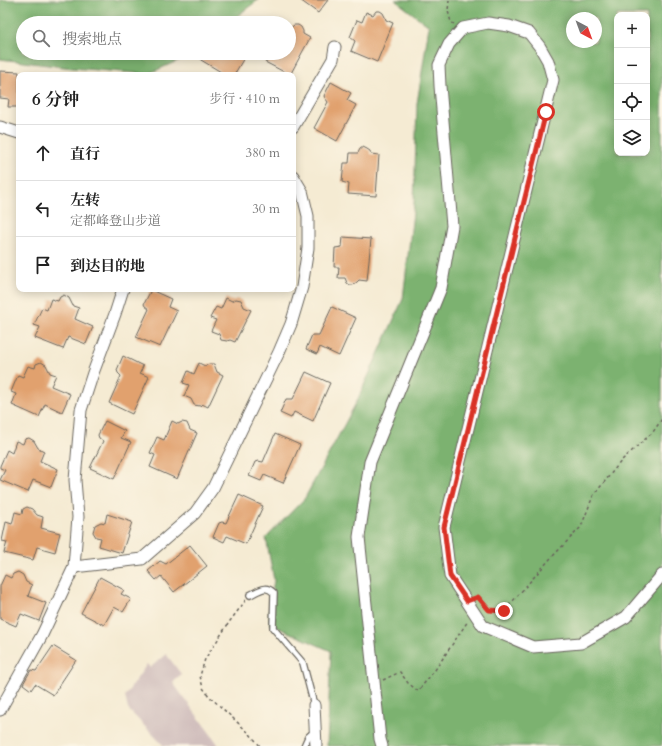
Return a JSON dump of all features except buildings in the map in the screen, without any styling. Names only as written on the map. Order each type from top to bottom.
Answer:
[{"type":"street","points":[[382,746],[380,739],[359,537],[370,462],[441,288],[452,226],[439,65],[449,44],[464,28],[488,23],[509,26],[529,33],[540,47],[548,61],[553,80],[444,527],[450,576],[483,626],[532,647],[581,643],[626,617],[662,575]]},
{"type":"street","points":[[296,122],[333,59],[335,47]]},
{"type":"street","points":[[0,127],[16,132]]},
{"type":"street","points":[[74,567],[142,559],[195,513],[213,488],[279,352],[291,324],[302,287],[308,248],[308,216],[302,191],[296,181]]},
{"type":"street","points":[[0,710],[42,636],[74,567],[78,517],[75,480],[82,410],[93,373],[122,292]]},
{"type":"street","points":[[314,705],[316,746]]},
{"type":"lane","points":[[250,595],[264,588],[270,589],[274,593],[273,628],[303,663],[314,705]]},
{"type":"lane","points":[[304,746],[308,737],[315,731]]},
{"type":"path","points":[[449,0],[448,11],[451,22],[464,28]]},
{"type":"path","points":[[467,601],[478,597],[489,610],[504,611],[580,528],[593,496],[622,460],[653,432],[662,419]]},
{"type":"path","points":[[250,595],[230,621],[205,659],[200,676],[203,688],[209,696],[250,734],[260,746]]},
{"type":"path","points":[[374,684],[400,672],[408,683],[418,691],[435,670],[465,624],[475,613]]},
{"type":"shaded area","points":[[166,654],[181,674],[173,683],[218,744],[216,746],[164,746],[128,709],[125,696],[147,664],[150,668]]},
{"type":"green space","points":[[0,0],[258,0],[237,16],[16,16],[16,60],[180,60],[152,72],[123,72],[72,68],[0,59]]},
{"type":"green space","points":[[395,0],[662,0],[662,745],[660,746],[327,746],[331,651],[270,624],[269,612],[274,580],[266,538],[305,498],[356,403],[403,299],[414,204],[417,104],[429,26]]},
{"type":"route","points":[[504,611],[489,610],[478,597],[467,601],[450,576],[444,527],[546,112]]}]
